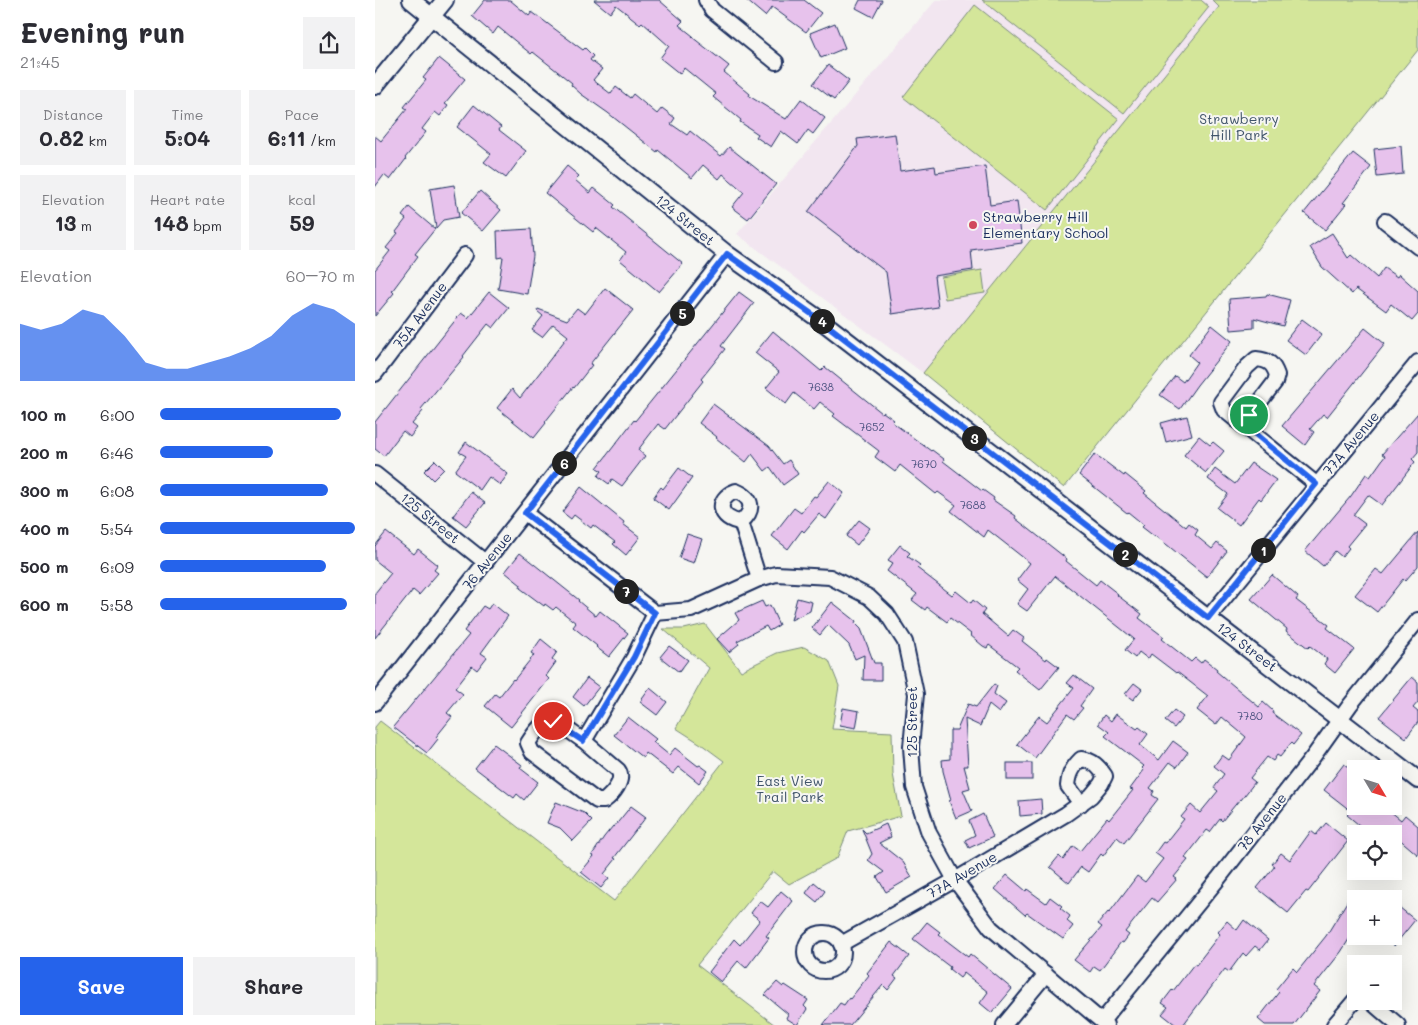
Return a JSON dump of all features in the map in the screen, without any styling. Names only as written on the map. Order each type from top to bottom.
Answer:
[{"type":"street","name":"124 Street","points":[[411,0],[727,254],[823,322],[1418,780]]},
{"type":"street","points":[[375,86],[445,0]]},
{"type":"street","points":[[705,0],[712,10],[776,62]]},
{"type":"street","points":[[1385,221],[1418,247]]},
{"type":"street","name":"76 Avenue","points":[[375,703],[727,254]]},
{"type":"street","name":"75A Avenue","points":[[375,374],[465,255]]},
{"type":"street","points":[[1243,424],[1275,382],[1277,375],[1273,364],[1264,360],[1256,359],[1247,367],[1221,402],[1224,410],[1316,484]]},
{"type":"street","name":"77A Avenue","points":[[1208,618],[1418,362]]},
{"type":"street","name":"125 Street","points":[[375,474],[485,562]]},
{"type":"street","points":[[525,513],[655,613],[634,657],[583,741]]},
{"type":"street","points":[[741,522],[759,580]]},
{"type":"street","name":"125 Street","points":[[655,613],[691,610],[776,574],[829,577],[869,597],[887,614],[905,642],[916,694],[911,748],[914,787],[929,833],[955,880],[991,928],[1105,1023]]},
{"type":"street","name":"78 Avenue","points":[[1105,1023],[1418,620]]},
{"type":"street","points":[[553,721],[583,741],[621,774],[621,780],[604,801],[597,801],[546,763],[532,752],[528,743],[544,722],[553,721]]},
{"type":"street","name":"77A Avenue","points":[[841,944],[955,880],[1081,804]]},
{"type":"street","points":[[1004,1025],[1047,974]]},
{"type":"street","points":[[1334,1025],[1347,1010]]},
{"type":"street","points":[[1380,1010],[1398,1025]]},
{"type":"shaded area","points":[[936,0],[1212,0],[1220,6],[923,373],[737,234]]},
{"type":"green space","points":[[982,0],[1201,0],[1209,7],[1124,113]]},
{"type":"green space","name":"Strawberry Hill Park","points":[[1212,0],[1418,0],[1418,50],[1064,488],[923,373],[1219,7]]},
{"type":"green space","points":[[975,5],[1119,119],[1047,210],[903,97]]},
{"type":"green space","points":[[982,270],[985,293],[945,299],[941,277]]},
{"type":"green space","name":"East View Trail Park","points":[[705,624],[741,671],[777,653],[804,647],[829,661],[839,686],[832,729],[892,732],[893,774],[901,816],[848,831],[837,858],[789,884],[773,871],[697,965],[775,1025],[375,1025],[375,727],[380,721],[614,901],[724,761],[676,728],[709,668],[663,629],[684,629]]},
{"type":"building","points":[[485,0],[510,0],[529,16],[532,12],[583,50],[585,48],[593,56],[590,60],[602,69],[593,80],[611,94],[616,87],[630,98],[633,94],[657,114],[662,108],[675,118],[671,124],[687,135],[690,131],[721,156],[729,147],[776,184],[748,219],[732,207],[744,192],[723,174],[719,179],[703,165],[692,178],[658,150],[657,152],[581,94],[571,85],[572,83],[533,52],[531,54],[498,27],[493,34],[472,16]]},
{"type":"building","points":[[594,0],[659,0],[683,21],[679,25],[729,66],[724,72],[750,94],[749,96],[786,119],[801,99],[825,118],[813,134],[808,130],[798,144],[781,131],[771,147],[756,137],[758,134],[740,122],[741,120],[713,97],[716,94],[684,68],[680,74],[660,58],[669,46],[642,22],[640,24],[616,5],[610,13]]},
{"type":"building","points":[[746,0],[804,0],[821,13],[806,32],[772,7],[765,16]]},
{"type":"building","points":[[860,0],[882,0],[873,17],[856,8]]},
{"type":"building","points":[[835,23],[845,48],[821,58],[810,33]]},
{"type":"building","points":[[439,58],[465,79],[445,103],[448,105],[440,116],[435,112],[422,129],[426,132],[390,180],[384,175],[375,187],[375,136],[381,141],[407,109],[404,107],[426,80],[423,78]]},
{"type":"building","points":[[828,65],[849,81],[834,100],[813,84]]},
{"type":"building","points":[[474,105],[501,127],[499,130],[526,151],[506,178],[484,162],[491,154],[457,127]]},
{"type":"building","name":"Strawberry Hill Elementary School","points":[[895,134],[900,171],[935,166],[936,173],[985,166],[990,205],[1017,201],[1022,243],[971,250],[973,270],[934,276],[938,307],[892,314],[886,272],[808,212],[858,146],[857,139]]},
{"type":"building","points":[[1401,146],[1403,174],[1377,177],[1374,149]]},
{"type":"building","points":[[1353,153],[1371,167],[1343,203],[1346,204],[1325,230],[1304,213]]},
{"type":"building","points":[[567,166],[579,176],[575,180],[590,193],[594,188],[615,205],[613,207],[683,264],[659,292],[620,260],[626,252],[596,228],[593,232],[545,193]]},
{"type":"building","points":[[454,185],[459,217],[443,220],[436,228],[430,189]]},
{"type":"building","points":[[480,191],[501,210],[483,231],[461,213]]},
{"type":"building","points":[[409,207],[435,229],[415,254],[418,256],[392,291],[394,293],[375,316],[375,270],[390,251],[386,248],[406,219],[402,216]]},
{"type":"building","points":[[531,229],[533,256],[527,294],[498,289],[503,257],[498,258],[497,231]]},
{"type":"building","points":[[1332,233],[1348,258],[1351,255],[1377,278],[1384,268],[1397,277],[1399,274],[1418,291],[1418,314],[1412,321],[1391,304],[1386,311],[1356,289],[1352,294],[1322,267],[1310,247]]},
{"type":"building","points":[[605,288],[633,310],[534,438],[497,408],[512,389],[520,398],[568,336],[553,324],[542,337],[532,330],[543,316],[537,311],[538,309],[567,320],[577,308],[585,314]]},
{"type":"building","points":[[489,292],[509,308],[493,328],[488,324],[464,357],[421,409],[423,411],[412,424],[417,428],[410,437],[403,431],[384,456],[375,449],[375,422],[461,313],[468,318]]},
{"type":"building","points":[[739,292],[754,303],[721,346],[725,349],[701,379],[703,381],[665,429],[658,424],[638,450],[645,456],[622,486],[612,479],[609,484],[598,476],[602,471],[597,468]]},
{"type":"building","points":[[1267,294],[1290,300],[1283,326],[1254,318],[1254,328],[1231,330],[1229,299],[1266,296]]},
{"type":"building","points":[[1302,319],[1322,334],[1306,355],[1286,340]]},
{"type":"building","points":[[1212,325],[1232,341],[1180,409],[1160,395],[1175,376],[1183,382],[1197,362],[1189,355]]},
{"type":"building","points":[[1365,328],[1385,344],[1327,417],[1323,414],[1310,429],[1314,432],[1305,445],[1282,426]]},
{"type":"building","points":[[773,331],[821,371],[825,367],[882,413],[894,420],[892,422],[944,459],[943,461],[982,491],[994,498],[993,500],[1016,516],[1015,518],[1067,559],[1066,561],[1096,585],[1100,580],[1118,594],[1142,614],[1139,618],[1164,637],[1162,639],[1191,662],[1195,658],[1201,663],[1204,659],[1259,707],[1263,702],[1273,711],[1272,713],[1301,735],[1293,745],[1291,743],[1280,757],[1277,755],[1273,761],[1267,757],[1250,778],[1255,782],[1241,800],[1222,821],[1220,819],[1210,832],[1207,830],[1185,858],[1188,860],[1174,877],[1177,879],[1157,902],[1152,898],[1125,932],[1129,935],[1123,943],[1121,942],[1100,970],[1094,966],[1090,972],[1074,960],[1102,927],[1098,924],[1109,913],[1137,876],[1145,882],[1163,859],[1155,853],[1184,819],[1181,817],[1191,805],[1200,813],[1218,791],[1214,788],[1224,774],[1214,766],[1222,755],[1229,760],[1246,737],[1222,717],[1216,725],[1197,710],[1208,696],[1177,672],[1151,654],[1148,659],[1139,652],[1135,658],[1125,650],[1134,639],[1055,576],[1027,611],[1017,604],[1028,589],[1017,580],[1030,563],[988,530],[984,537],[951,511],[956,505],[938,492],[936,494],[900,465],[895,472],[875,457],[879,451],[833,416],[835,414],[820,402],[814,409],[794,393],[786,404],[766,388],[779,372],[755,353]]},
{"type":"building","points":[[713,404],[769,446],[783,464],[789,460],[798,474],[783,485],[770,467],[765,471],[752,454],[746,462],[716,438],[699,423]]},
{"type":"building","points":[[1418,413],[1418,452],[1412,459],[1415,462],[1382,505],[1368,495],[1353,515],[1365,524],[1347,546],[1349,548],[1342,557],[1335,551],[1323,566],[1305,551],[1351,496],[1366,474],[1370,477],[1385,456],[1382,454]]},
{"type":"building","points":[[1187,416],[1192,435],[1166,442],[1161,423]]},
{"type":"building","points":[[1199,436],[1210,445],[1213,442],[1224,451],[1206,473],[1184,455]]},
{"type":"building","points":[[466,442],[508,474],[500,485],[489,477],[480,490],[455,471],[466,456],[459,452]]},
{"type":"building","points":[[1095,454],[1124,476],[1125,474],[1146,491],[1144,493],[1186,527],[1189,523],[1198,530],[1195,535],[1212,549],[1217,543],[1227,551],[1207,577],[1142,527],[1144,525],[1128,512],[1079,475]]},
{"type":"building","points":[[435,460],[444,469],[433,480],[424,471]]},
{"type":"building","points":[[1251,463],[1276,480],[1261,500],[1259,498],[1239,525],[1217,508],[1228,494],[1208,479],[1215,469],[1235,484]]},
{"type":"building","points":[[679,468],[692,478],[669,510],[653,498],[661,487],[663,489]]},
{"type":"building","points":[[829,481],[844,493],[826,519],[819,514],[804,532],[802,530],[788,549],[772,536],[794,508],[801,513]]},
{"type":"building","points":[[581,487],[640,537],[626,555],[613,544],[615,542],[593,525],[591,528],[574,515],[571,519],[562,512]]},
{"type":"building","points":[[471,492],[485,503],[466,526],[453,516]]},
{"type":"building","points":[[859,520],[870,528],[857,545],[846,536]]},
{"type":"building","points":[[386,532],[414,554],[418,549],[438,565],[434,570],[438,573],[419,595],[413,590],[375,638],[375,593],[391,573],[375,560],[375,546]]},
{"type":"building","points":[[1418,532],[1418,566],[1405,581],[1403,579],[1377,612],[1355,595],[1376,569],[1383,574]]},
{"type":"building","points":[[687,534],[702,539],[694,563],[679,558]]},
{"type":"building","points":[[900,545],[910,553],[907,556],[920,565],[917,568],[952,595],[956,591],[971,603],[973,600],[985,610],[982,614],[1008,636],[1013,630],[1024,638],[1022,641],[1046,660],[1047,658],[1059,667],[1040,690],[1015,670],[1018,667],[989,645],[987,648],[983,646],[950,618],[947,622],[927,607],[925,610],[912,600],[917,594],[887,571],[893,563],[888,560]]},
{"type":"building","points":[[520,553],[596,616],[600,611],[628,633],[609,657],[573,627],[576,623],[556,607],[553,610],[545,604],[544,606],[520,588],[521,585],[505,572]]},
{"type":"building","points":[[1272,575],[1298,597],[1296,600],[1329,625],[1327,628],[1354,649],[1335,673],[1324,664],[1327,659],[1310,646],[1308,648],[1286,631],[1287,629],[1251,599]]},
{"type":"building","points":[[797,598],[812,602],[810,611],[791,620]]},
{"type":"building","points":[[762,601],[765,607],[770,605],[779,625],[769,631],[766,626],[737,641],[739,644],[729,652],[717,639],[739,620],[735,613]]},
{"type":"building","points":[[832,602],[856,621],[855,623],[861,629],[874,663],[881,663],[881,680],[863,680],[864,655],[855,659],[849,645],[828,625],[820,635],[812,628]]},
{"type":"building","points":[[492,603],[508,616],[481,653],[487,657],[477,670],[472,666],[455,688],[463,694],[447,713],[452,717],[436,737],[438,739],[427,753],[393,727],[469,635],[464,631],[483,606],[488,609]]},
{"type":"building","points":[[541,639],[557,652],[552,659],[556,662],[546,676],[549,679],[511,727],[485,706],[495,694],[499,697],[514,680],[534,655],[531,653]]},
{"type":"building","points":[[669,646],[688,660],[679,672],[660,657]]},
{"type":"building","points":[[1074,675],[1092,689],[1080,706],[1083,708],[1074,719],[1067,714],[1035,758],[1017,744],[1039,716],[1047,722],[1074,688],[1067,683]]},
{"type":"building","points":[[1412,677],[1418,682],[1418,702],[1413,708],[1418,712],[1418,722],[1406,738],[1379,717]]},
{"type":"building","points":[[587,678],[599,687],[584,706],[573,697]]},
{"type":"building","points":[[1134,683],[1142,689],[1133,700],[1125,694]]},
{"type":"building","points":[[994,684],[997,686],[994,694],[1006,703],[999,713],[989,705],[980,726],[965,719],[968,766],[964,766],[970,788],[963,790],[972,811],[956,818],[949,801],[951,800],[942,760],[950,759],[950,730],[957,730],[968,704],[976,707]]},
{"type":"building","points":[[650,688],[667,702],[657,715],[640,702]]},
{"type":"building","points":[[843,708],[859,711],[856,728],[840,725]]},
{"type":"building","points":[[1174,710],[1183,717],[1174,728],[1165,721]]},
{"type":"building","points":[[1116,714],[1137,729],[1139,727],[1148,734],[1140,745],[1159,760],[1173,741],[1188,752],[1177,767],[1170,762],[1150,788],[1154,791],[1152,795],[1158,799],[1124,843],[1117,837],[1088,872],[1081,867],[1069,883],[1050,867],[1059,856],[1063,860],[1073,846],[1080,851],[1107,818],[1109,820],[1133,790],[1130,789],[1144,770],[1142,768],[1144,766],[1105,736],[1109,732],[1098,724],[1104,715],[1111,721]]},
{"type":"building","points":[[628,717],[656,739],[653,742],[669,755],[675,748],[698,766],[700,765],[708,771],[699,783],[679,767],[673,774],[646,753],[643,758],[614,735]]},
{"type":"building","points":[[494,744],[522,765],[520,768],[538,782],[524,800],[517,794],[514,798],[475,768]]},
{"type":"building","points":[[1007,763],[1032,763],[1032,780],[1007,780]]},
{"type":"building","points":[[1344,764],[1347,766],[1347,808],[1324,790]]},
{"type":"building","points":[[1041,799],[1042,814],[1020,816],[1019,801]]},
{"type":"building","points":[[556,802],[584,813],[592,821],[573,841],[560,828],[547,823]]},
{"type":"building","points":[[631,806],[646,817],[614,858],[616,859],[604,874],[609,878],[601,888],[581,872],[594,856],[592,855],[604,837]]},
{"type":"building","points":[[983,814],[993,837],[969,848],[965,840],[975,835],[969,821]]},
{"type":"building","points":[[1347,815],[1395,815],[1401,820],[1405,815],[1418,826],[1418,855],[1402,841],[1402,825],[1359,825]]},
{"type":"building","points":[[1326,823],[1347,840],[1347,842],[1308,892],[1306,891],[1288,913],[1257,888],[1275,866],[1272,864],[1281,853],[1290,860],[1311,831],[1316,835]]},
{"type":"building","points":[[886,824],[891,837],[879,843],[903,862],[912,877],[886,892],[877,877],[884,872],[868,860],[872,854],[862,829],[866,833]]},
{"type":"building","points":[[1007,875],[1026,891],[1027,889],[1046,903],[1050,897],[1062,906],[1060,908],[1070,916],[1067,921],[1073,926],[1063,939],[1027,913],[1025,915],[995,889]]},
{"type":"building","points":[[814,882],[825,891],[817,902],[806,893]]},
{"type":"building","points":[[781,891],[793,901],[766,936],[769,938],[746,968],[738,961],[721,982],[709,972],[734,939],[740,945],[760,920],[751,913],[760,901],[768,907]]},
{"type":"building","points":[[1347,902],[1347,942],[1314,986],[1320,991],[1294,1025],[1265,1025],[1258,1019],[1279,992],[1276,989],[1293,968],[1297,972],[1326,936]]},
{"type":"building","points":[[1402,909],[1415,920],[1402,936]]},
{"type":"building","points":[[1244,920],[1268,940],[1260,950],[1255,946],[1246,956],[1243,953],[1229,972],[1225,969],[1183,1025],[1176,1025],[1162,1014],[1168,1007],[1162,1003],[1194,964],[1196,965],[1220,934],[1218,932],[1227,921],[1237,930]]},
{"type":"building","points":[[927,922],[940,932],[938,934],[968,957],[970,954],[1012,989],[992,1013],[980,1003],[988,992],[964,973],[960,978],[949,969],[950,967],[913,939]]},
{"type":"building","points":[[891,942],[909,956],[894,976],[897,978],[888,990],[883,985],[850,1025],[823,1025],[840,1003],[844,1005],[850,999]]},
{"type":"building","points":[[777,982],[808,1000],[804,1006],[807,1009],[797,1025],[786,1018],[788,1014],[765,995]]},
{"type":"place","name":"Strawberry Hill Elementary School","points":[[973,225]]},
{"type":"route","points":[[553,721],[583,741],[634,657],[655,613],[525,513],[727,254],[823,322],[1208,618],[1316,484],[1243,424],[1249,415]]}]
